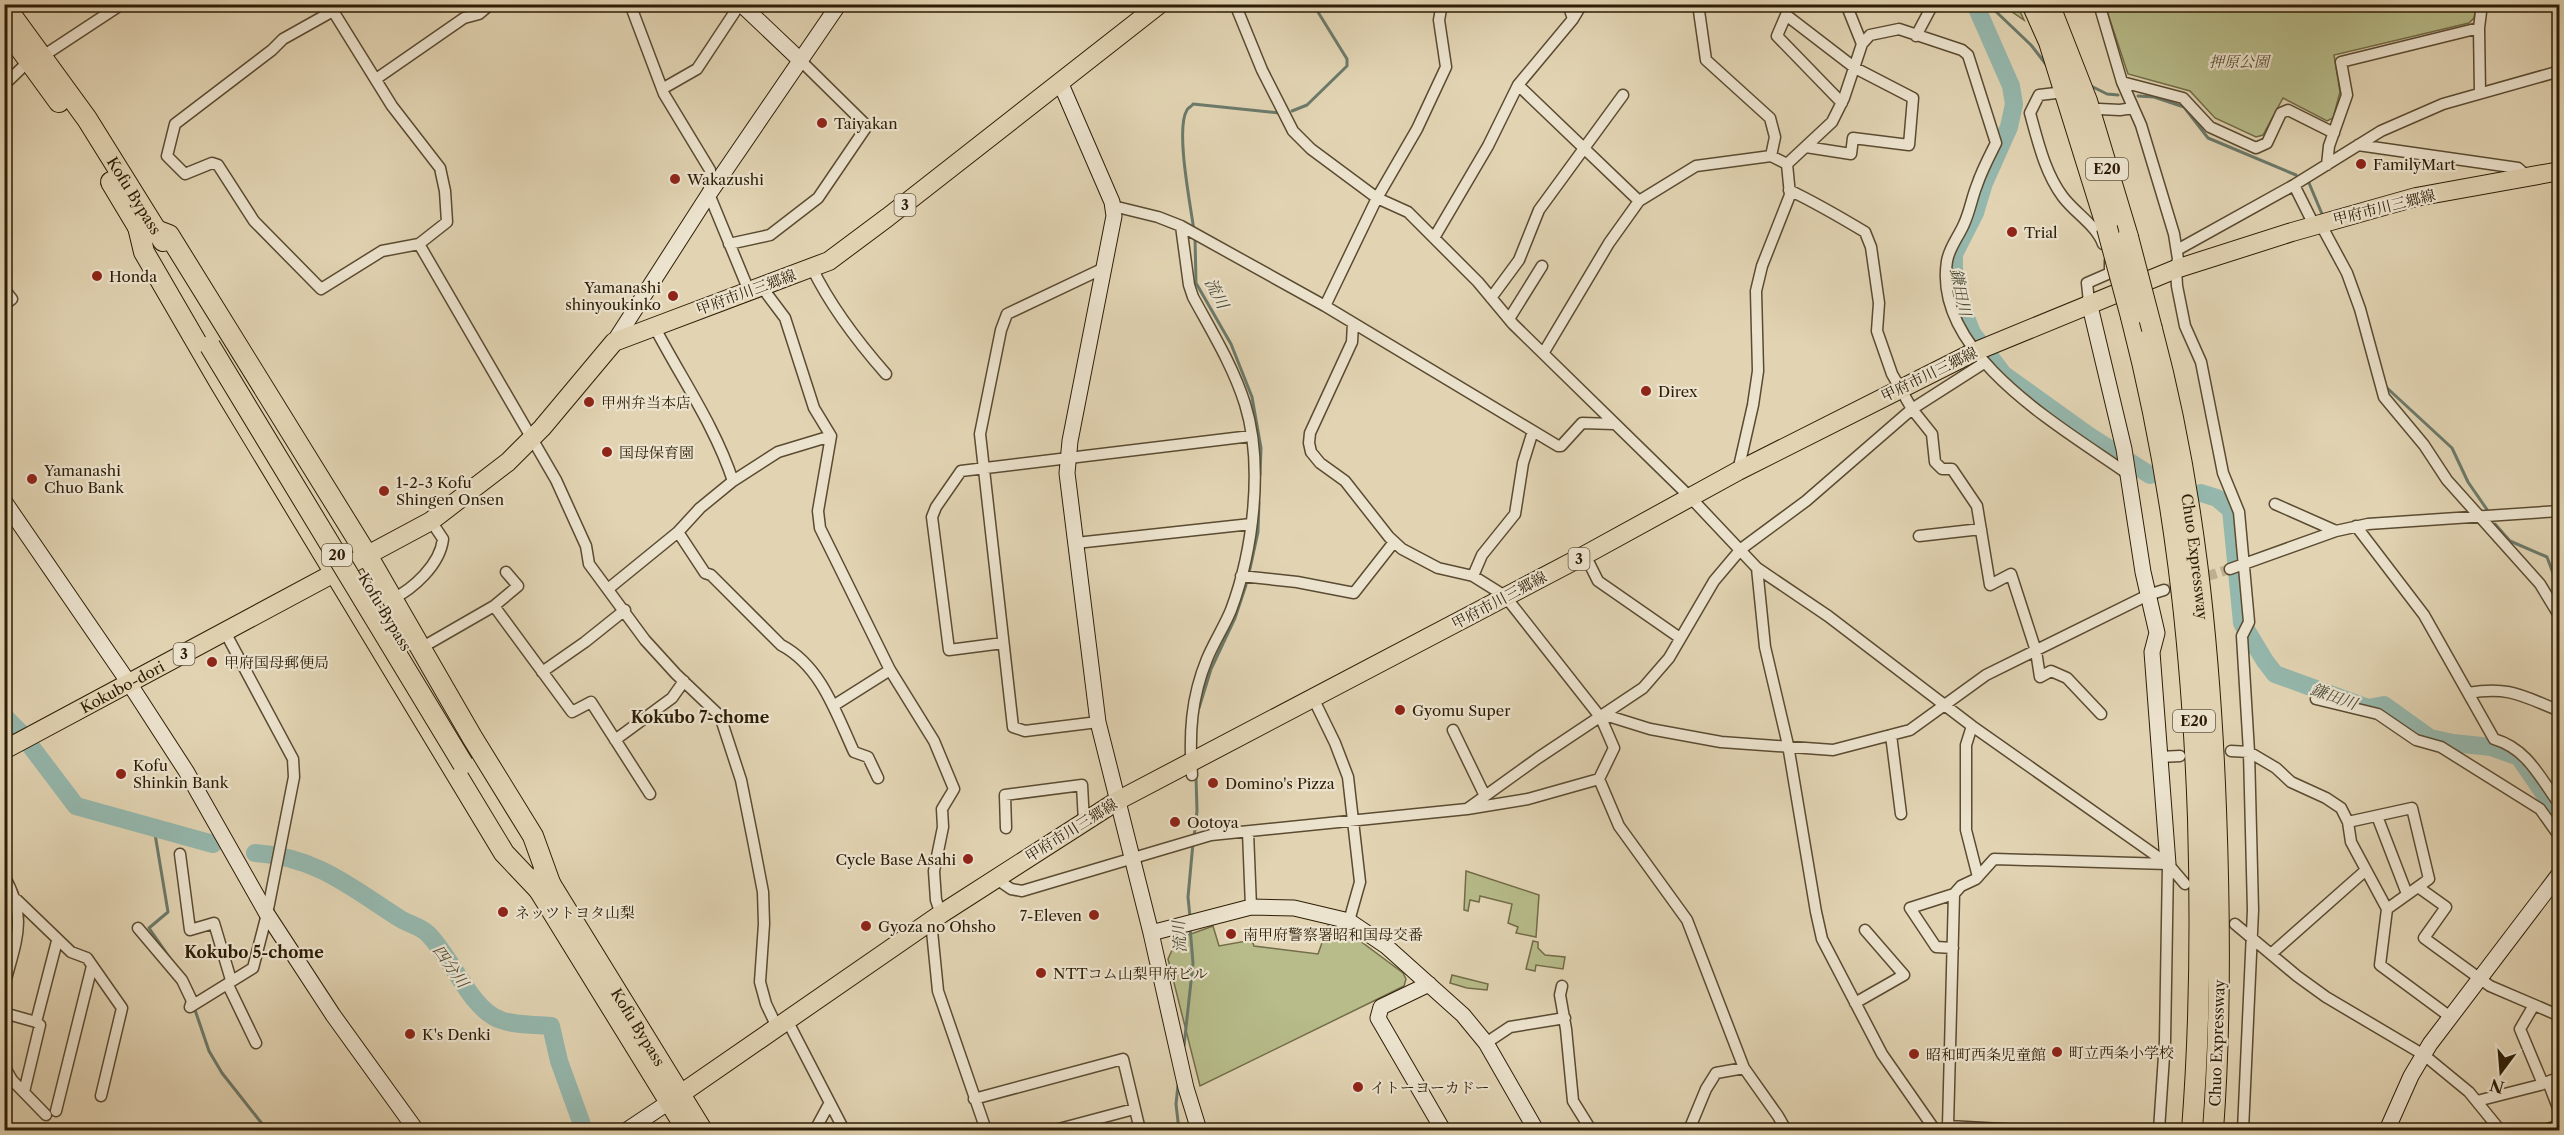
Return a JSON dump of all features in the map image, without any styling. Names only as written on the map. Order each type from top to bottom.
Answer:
[{"type":"highway","name":"Chuo Expressway","points":[[2032,4],[2093,105],[2152,329],[2168,399],[2189,512],[2209,667],[2218,863],[2219,985],[2213,1131]]},
{"type":"highway","name":"Chuo Expressway","points":[[2049,4],[2061,93],[2107,228],[2131,317],[2155,422],[2183,596],[2190,666],[2199,862],[2199,974],[2192,1131]]},
{"type":"highway","name":"Kofu Bypass","points":[[4,5],[77,127],[147,229],[675,1098],[702,1131]]},
{"type":"highway","name":"Kofu Bypass","points":[[4,27],[37,58]]},
{"type":"highway","points":[[147,229],[169,235],[367,555],[391,600],[533,836],[545,887],[504,852],[334,572],[144,252],[147,229]]},
{"type":"highway","name":"Kofu Bypass","points":[[675,1098],[687,1131]]},
{"type":"main road","name":"甲府市川三郷線","points":[[334,572],[431,521],[508,462],[532,439],[614,342],[829,261],[888,218],[1160,4]]},
{"type":"main road","name":"甲府市川三郷線","points":[[675,1098],[995,878],[1117,801],[1192,769],[1312,698],[1899,388],[1979,358],[2089,302],[2176,269],[2317,224],[2416,197],[2559,171]]},
{"type":"main road","name":"Kokubo-dori","points":[[4,750],[334,572]]},
{"type":"street","points":[[4,84],[37,58],[122,4]]},
{"type":"street","points":[[376,79],[464,18],[479,14],[491,4]]},
{"type":"street","points":[[630,4],[662,89],[710,170],[710,194],[729,244],[755,289],[785,318],[813,408],[831,436],[818,511],[820,528],[890,670],[934,741],[954,789],[947,805],[942,808],[942,827],[934,871],[938,991],[986,1131]]},
{"type":"street","points":[[662,89],[697,69],[740,4],[867,126],[818,198],[770,235],[729,244]]},
{"type":"street","points":[[614,342],[710,194],[839,4]]},
{"type":"street","points":[[1235,4],[1262,69],[1293,131],[1311,149],[1377,198],[1408,212],[1509,319],[1690,497],[1756,568],[1863,642],[1972,726],[2168,864],[2185,884]]},
{"type":"street","points":[[1325,306],[1377,198],[1418,129],[1446,67],[1439,20],[1442,4]]},
{"type":"street","points":[[1568,4],[1574,19]]},
{"type":"street","points":[[1434,238],[1488,146],[1518,85],[1574,19],[1582,4]]},
{"type":"street","points":[[1698,4],[1706,60],[1770,118],[1775,137],[1771,156]]},
{"type":"street","points":[[1846,4],[1862,44]]},
{"type":"street","points":[[1916,36],[1933,4]]},
{"type":"street","points":[[2099,4],[2122,82],[2141,124],[2177,250],[2176,269],[2185,326],[2201,362],[2223,473],[2239,512],[2249,622],[2242,636],[2249,752],[2253,910],[2243,1131]]},
{"type":"street","points":[[2480,93],[2479,28],[2482,4]]},
{"type":"street","points":[[331,8],[376,79],[392,106],[440,168],[445,191],[447,222],[420,244],[382,251],[321,289],[254,221],[218,165],[212,163],[185,174],[167,156],[176,124],[283,39],[331,8]]},
{"type":"street","points":[[1806,147],[1851,154],[1853,138],[1909,145],[1913,98],[1854,68],[1786,15],[1777,36],[1842,104]]},
{"type":"street","points":[[2327,165],[2329,146],[2347,95],[2341,62],[2479,28]]},
{"type":"street","points":[[1786,164],[1833,122],[1842,104],[1862,44],[1870,35],[1899,29],[1962,50],[1968,55],[1995,143],[1976,186],[1964,225],[1947,260],[1947,285],[1951,307],[1962,335],[1979,358],[2051,420],[2128,473]]},
{"type":"street","points":[[2177,250],[2294,185],[2381,131],[2433,108],[2559,71]]},
{"type":"street","points":[[1060,82],[1113,206],[1114,216],[1067,459],[1098,722],[1151,933],[1186,1088],[1199,1131]]},
{"type":"street","points":[[2122,82],[2187,100],[2210,127],[2256,148],[2266,143],[2281,113],[2288,110],[2334,133]]},
{"type":"street","points":[[1518,85],[1639,201]]},
{"type":"street","points":[[2061,93],[2039,94],[2030,113],[2044,162],[2062,195],[2078,215],[2100,235],[2111,266],[2110,273],[2087,283],[2089,302],[2124,449],[2148,595],[2157,633],[2152,652],[2168,864],[2165,1041],[2159,1131]]},
{"type":"street","points":[[1491,298],[1519,260],[1539,210],[1623,95]]},
{"type":"street","points":[[2093,105],[2120,110],[2133,108]]},
{"type":"street","points":[[2358,145],[2518,168],[2527,176]]},
{"type":"street","points":[[1544,352],[1609,243],[1639,201],[1696,166],[1771,156],[1786,164]]},
{"type":"street","points":[[1738,471],[1754,405],[1758,370],[1756,291],[1762,266],[1790,195],[1786,164]]},
{"type":"street","points":[[2294,185],[2347,273],[2360,309],[2384,397],[2424,444],[2448,480],[2540,584],[2559,617]]},
{"type":"street","points":[[1789,190],[1825,207],[1836,217],[1865,232],[1871,247],[1879,303],[1877,331],[1899,388],[1932,434],[1935,462],[1942,468],[1952,469],[1977,506],[1990,585],[2011,574],[2036,651],[2040,678],[2051,671],[2067,678],[2101,714]]},
{"type":"street","points":[[1113,206],[1158,217],[1184,228],[1325,306],[1561,446],[1582,423],[1614,424]]},
{"type":"street","points":[[1184,228],[1191,291],[1238,383],[1246,406],[1255,470],[1251,524],[1241,576],[1231,610],[1207,660],[1194,699],[1190,720],[1192,769]]},
{"type":"street","points":[[420,244],[561,490],[586,546],[589,564],[645,640],[720,716],[741,780],[763,892],[764,924],[760,982],[766,1004],[782,1024],[844,1131]]},
{"type":"street","points":[[1509,319],[1542,266]]},
{"type":"street","points":[[812,268],[838,313],[886,374]]},
{"type":"street","points":[[1098,722],[1025,731],[1013,727],[980,434],[1004,320],[1014,310],[1104,268]]},
{"type":"street","points":[[4,289],[12,299],[4,305]]},
{"type":"street","points":[[995,878],[1011,889],[1022,891],[1211,835],[1467,809],[1528,799],[1599,779],[1614,748],[1603,717],[1505,596],[1473,576],[1438,568],[1409,554],[1394,542],[1345,482],[1320,463],[1311,452],[1309,443],[1314,423],[1352,342],[1353,323]]},
{"type":"street","points":[[654,326],[671,359],[703,409],[734,481]]},
{"type":"street","points":[[1467,809],[1642,688],[1669,658],[1714,581],[1740,549],[1806,501],[1912,409],[1979,358]]},
{"type":"street","points":[[1473,576],[1482,555],[1515,514],[1523,464],[1533,431]]},
{"type":"street","points":[[608,589],[678,532],[699,508],[734,481],[778,452],[831,436]]},
{"type":"street","points":[[1003,643],[949,650],[932,517],[961,471],[1251,436]]},
{"type":"street","points":[[4,501],[129,683],[186,771],[267,914],[333,1015],[416,1131]]},
{"type":"street","points":[[2275,504],[2336,531]]},
{"type":"street","points":[[2230,569],[2356,526],[2559,511]]},
{"type":"street","points":[[391,600],[410,590],[431,565],[442,547],[443,539],[431,521]]},
{"type":"street","points":[[1076,543],[1251,524]]},
{"type":"street","points":[[2356,526],[2424,615],[2494,739],[2509,743],[2523,752],[2559,805]]},
{"type":"street","points":[[1919,536],[1981,529]]},
{"type":"street","points":[[678,532],[705,573],[711,575],[781,645],[795,653],[810,667],[833,706],[854,752],[868,757],[878,777]]},
{"type":"street","points":[[1241,576],[1297,582],[1354,593],[1394,542]]},
{"type":"street","points":[[1586,555],[1598,581],[1680,638]]},
{"type":"street","points":[[1756,568],[1765,647],[1788,745],[1822,939],[1882,1054],[1935,1131]]},
{"type":"street","points":[[421,648],[494,606],[518,586],[506,572]]},
{"type":"street","points":[[1603,717],[1650,729],[1721,742],[1833,750],[1910,730],[1986,675],[2148,595],[2164,590]]},
{"type":"street","points":[[494,606],[572,712],[591,702],[650,794]]},
{"type":"street","points":[[542,672],[625,610]]},
{"type":"street","points":[[138,928],[182,980],[192,1001],[190,1006],[253,968],[267,914],[291,795],[294,777],[293,759],[225,632]]},
{"type":"street","points":[[833,706],[890,670]]},
{"type":"street","points":[[615,740],[672,698],[684,681]]},
{"type":"street","points":[[2468,693],[2508,690],[2559,711]]},
{"type":"street","points":[[1312,698],[1335,743],[1348,777],[1360,882],[1349,921]]},
{"type":"street","points":[[2316,699],[2378,714],[2416,740],[2441,747],[2540,809],[2559,837]]},
{"type":"street","points":[[1972,726],[1966,745],[1966,830],[1978,876]]},
{"type":"street","points":[[1453,730],[1485,796]]},
{"type":"street","points":[[1891,735],[1901,814]]},
{"type":"street","points":[[2231,751],[2249,752],[2276,768],[2291,782],[2326,798],[2341,808],[2348,822],[2351,842],[2386,909],[2380,965],[2450,1016]]},
{"type":"street","points":[[2159,757],[2181,756]]},
{"type":"street","points":[[1599,779],[1619,826],[1687,920],[1744,1068],[1779,1116],[1785,1131]]},
{"type":"street","points":[[1006,828],[1005,795],[1082,785],[1084,822]]},
{"type":"street","points":[[2348,822],[2412,808],[2429,879],[2386,909]]},
{"type":"street","points":[[2377,816],[2407,894]]},
{"type":"street","points":[[1248,832],[1251,907]]},
{"type":"street","points":[[180,854],[190,930],[214,922],[230,982],[256,1043]]},
{"type":"street","points":[[1953,948],[1936,946],[1910,908],[1954,894],[1978,876],[1994,859],[2168,864]]},
{"type":"street","points":[[2271,954],[2366,870]]},
{"type":"street","points":[[2387,1131],[2411,1076],[2450,1016],[2559,873]]},
{"type":"street","points":[[4,876],[16,900],[19,916],[18,930],[4,987]]},
{"type":"street","points":[[2418,887],[2446,907],[2424,938],[2490,986],[2559,1016]]},
{"type":"street","points":[[1954,894],[1948,1126],[2019,1131]]},
{"type":"street","points":[[16,900],[57,941],[71,952],[87,958],[122,1008],[101,1096]]},
{"type":"street","points":[[1151,933],[1251,907],[1294,908],[1349,921],[1386,946],[1463,1015],[1486,1043],[1536,1131]]},
{"type":"street","points":[[2235,924],[2252,936],[2296,976],[2326,998],[2424,1055],[2469,1092],[2500,1131]]},
{"type":"street","points":[[1856,1004],[1904,975],[1865,930]]},
{"type":"street","points":[[36,1022],[57,941]]},
{"type":"street","points":[[4,1066],[12,1080],[24,1092],[51,1113],[92,966]]},
{"type":"street","points":[[1429,984],[1381,1007],[1378,1018],[1443,1131]]},
{"type":"street","points":[[1562,986],[1560,996],[1565,1018],[1573,1101],[1591,1131]]},
{"type":"street","points":[[2534,1005],[2520,1029],[2559,1113]]},
{"type":"street","points":[[4,1013],[40,1025],[24,1092]]},
{"type":"street","points":[[1486,1043],[1510,1027],[1565,1018]]},
{"type":"street","points":[[974,1099],[1123,1059],[1140,1131]]},
{"type":"street","points":[[1689,1131],[1706,1089],[1716,1073],[1744,1068]]},
{"type":"street","points":[[2477,1101],[2545,1083],[2559,1077]]},
{"type":"street","points":[[627,1131],[675,1098]]},
{"type":"street","points":[[815,1131],[829,1104]]},
{"type":"street","points":[[1055,1131],[1134,1109]]},
{"type":"street","points":[[2489,1116],[2490,1131]]},
{"type":"street","points":[[2545,1131],[2559,1125]]},
{"type":"green space","points":[[2002,5],[2017,5],[2024,20]]},
{"type":"green space","name":"押原公園","points":[[2105,5],[2477,5],[2474,18],[2469,23],[2334,55],[2340,92],[2333,118],[2327,121],[2283,98],[2263,135],[2256,137],[2215,118],[2190,91],[2128,74]]},
{"type":"green space","points":[[1466,871],[1539,895],[1536,937],[1516,933],[1518,927],[1508,923],[1512,904],[1480,896],[1479,902],[1470,900],[1468,911],[1464,910]]},
{"type":"green space","points":[[1213,926],[1219,946],[1252,940],[1254,946],[1318,954],[1328,926],[1348,932],[1403,973],[1406,979],[1404,986],[1200,1086],[1168,959],[1177,939]]},
{"type":"green space","points":[[1533,941],[1538,942],[1538,948],[1545,955],[1565,957],[1563,969],[1536,965],[1535,971],[1526,969]]},
{"type":"green space","points":[[1452,975],[1488,984],[1487,990],[1450,983]]},
{"type":"waterway","name":"流川","points":[[1292,111],[1307,105],[1347,66],[1347,59],[1313,4]]},
{"type":"waterway","name":"鎌田川","points":[[1975,4],[2011,86],[2014,104],[2009,127],[1984,183],[1975,213],[1954,254],[1954,274],[1963,310],[1972,333],[2003,374],[2088,435],[2150,475]]},
{"type":"waterway","points":[[1988,4],[2031,45],[2048,67]]},
{"type":"waterway","points":[[2089,85],[2107,94],[2118,95]]},
{"type":"waterway","points":[[2138,96],[2154,97],[2184,107],[2208,138],[2296,175]]},
{"type":"waterway","name":"流川","points":[[1194,231],[1183,150],[1184,120],[1187,109],[1193,104],[1280,113]]},
{"type":"waterway","points":[[2309,183],[2322,214]]},
{"type":"waterway","name":"流川","points":[[1195,237],[1196,283],[1231,344],[1252,397],[1261,448],[1260,475]]},
{"type":"waterway","points":[[2386,387],[2452,448],[2468,482],[2488,511]]},
{"type":"waterway","name":"鎌田川","points":[[2201,493],[2217,498],[2231,510],[2242,623],[2275,674],[2368,708],[2384,705],[2430,738],[2491,747],[2519,757],[2560,817]]},
{"type":"waterway","name":"流川","points":[[1249,573],[1258,532],[1259,502]]},
{"type":"waterway","points":[[2495,524],[2510,541],[2547,557],[2560,592]]},
{"type":"waterway","name":"流川","points":[[1199,708],[1211,669],[1235,618],[1246,585]]},
{"type":"waterway","name":"四分川","points":[[4,716],[20,732],[76,806],[213,844]]},
{"type":"waterway","name":"流川","points":[[1194,837],[1197,811],[1196,776]]},
{"type":"waterway","points":[[154,828],[168,912],[149,928],[172,961]]},
{"type":"waterway","name":"流川","points":[[1190,917],[1188,897],[1193,843]]},
{"type":"waterway","name":"四分川","points":[[255,853],[296,860],[314,867],[348,884],[402,920],[424,931],[436,943],[470,994],[490,1014],[513,1023],[551,1026],[559,1061],[584,1130]]},
{"type":"waterway","name":"流川","points":[[1184,1046],[1193,963],[1190,927]]},
{"type":"waterway","points":[[194,1007],[209,1051],[222,1073],[267,1130]]},
{"type":"waterway","name":"流川","points":[[1178,1085],[1176,1104],[1179,1130]]},
{"type":"tunnel","points":[[2164,590],[2230,569]]},
{"type":"place","name":"Taiyakan","points":[[822,123]]},
{"type":"place","name":"FamilyMart","points":[[2361,164]]},
{"type":"place","name":"Wakazushi","points":[[675,179]]},
{"type":"place","name":"Trial","points":[[2012,232]]},
{"type":"place","name":"Honda","points":[[97,276]]},
{"type":"place","name":"Yamanashi shinyoukinko","points":[[673,296]]},
{"type":"place","name":"Direx","points":[[1646,391]]},
{"type":"place","name":"甲州弁当本店","points":[[589,402]]},
{"type":"place","name":"国母保育園","points":[[607,452]]},
{"type":"place","name":"Yamanashi Chuo Bank","points":[[32,479]]},
{"type":"place","name":"1-2-3 Kofu Shingen Onsen","points":[[384,491]]},
{"type":"place","name":"甲府国母郵便局","points":[[212,662]]},
{"type":"place","name":"Gyomu Super","points":[[1400,710]]},
{"type":"place","name":"Kofu Shinkin Bank","points":[[121,774]]},
{"type":"place","name":"Domino's Pizza","points":[[1213,783]]},
{"type":"place","name":"Ootoya","points":[[1175,822]]},
{"type":"place","name":"Cycle Base Asahi","points":[[968,859]]},
{"type":"place","name":"ネッツトヨタ山梨","points":[[503,912]]},
{"type":"place","name":"7-Eleven","points":[[1094,915]]},
{"type":"place","name":"Gyoza no Ohsho","points":[[866,926]]},
{"type":"place","name":"南甲府警察署昭和国母交番","points":[[1231,934]]},
{"type":"place","name":"NTTコム山梨甲府ビル","points":[[1041,973]]},
{"type":"place","name":"K's Denki","points":[[410,1034]]},
{"type":"place","name":"町立西条小学校","points":[[2057,1052]]},
{"type":"place","name":"昭和町西条児童館","points":[[1914,1054]]},
{"type":"place","name":"イトーヨーカドー","points":[[1358,1087]]},
{"type":"district","name":"Kokubo 7-chome","points":[[700,717]]},
{"type":"district","name":"Kokubo 5-chome","points":[[254,952]]}]
